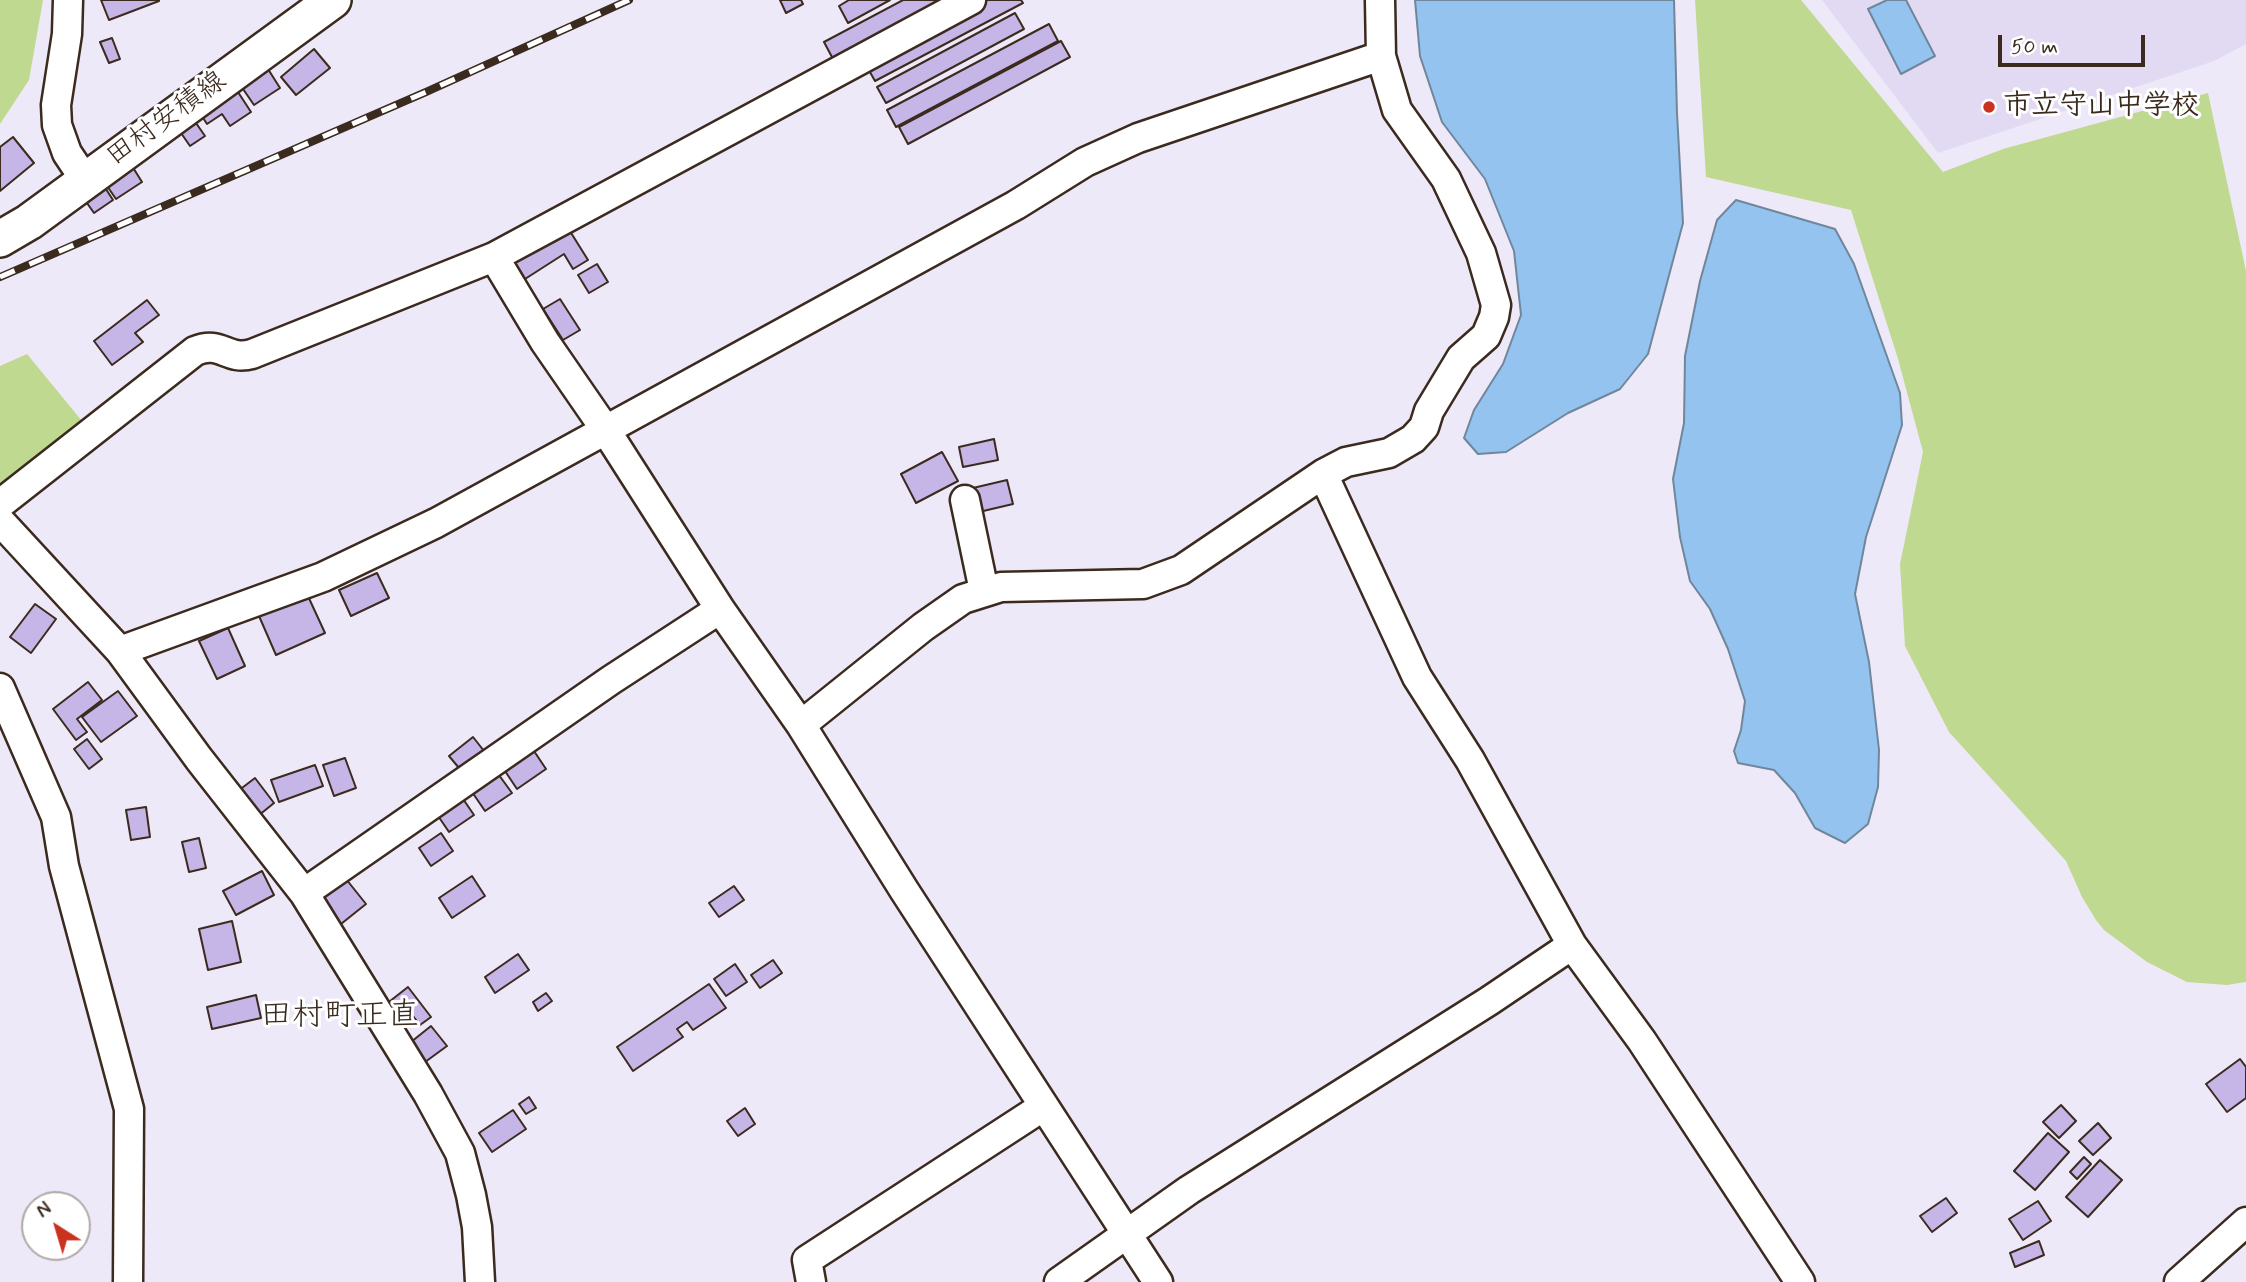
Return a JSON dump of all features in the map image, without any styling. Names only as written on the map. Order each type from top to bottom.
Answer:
[{"type":"main road","name":"田村安積線","points":[[0,239],[29,222],[334,0]]},
{"type":"street","points":[[68,0],[67,34],[57,92],[57,125],[67,153],[85,180]]},
{"type":"street","points":[[0,503],[195,351],[209,346],[234,356],[252,354],[494,257],[971,0]]},
{"type":"street","points":[[801,725],[923,627],[963,599],[1001,587],[1143,584],[1181,570],[1323,474],[1346,462],[1389,453],[1413,439],[1424,427],[1429,411],[1461,358],[1486,336],[1496,305],[1481,253],[1446,179],[1397,110],[1381,56],[1380,0]]},
{"type":"street","points":[[120,651],[323,576],[436,523],[1016,205],[1085,162],[1138,138],[1381,56]]},
{"type":"street","points":[[494,257],[545,342],[605,429],[720,609],[801,725],[1157,1282]]},
{"type":"street","points":[[1323,474],[1417,677],[1470,760],[1572,945],[1642,1041],[1800,1282]]},
{"type":"street","points":[[965,499],[984,591]]},
{"type":"street","points":[[0,521],[120,651],[199,759],[304,893],[428,1094],[460,1153],[477,1227],[480,1282]]},
{"type":"street","points":[[304,893],[611,680],[720,609]]},
{"type":"street","points":[[0,688],[56,817],[64,866],[130,1109],[128,1282]]},
{"type":"street","points":[[1059,1282],[1189,1190],[1489,1001],[1572,945]]},
{"type":"street","points":[[811,1282],[807,1259],[1044,1106]]},
{"type":"street","points":[[2179,1282],[2246,1222]]},
{"type":"shaded area","name":"市立守山中学校","points":[[1822,0],[2246,0],[2246,44],[2214,61],[1938,153]]},
{"type":"green space","points":[[0,0],[43,0],[29,80],[0,124]]},
{"type":"green space","points":[[1695,0],[1801,0],[1943,172],[2003,149],[2208,93],[2246,271],[2246,982],[2227,985],[2187,982],[2147,962],[2104,930],[2082,897],[2066,861],[1949,732],[1905,646],[1900,564],[1923,452],[1898,359],[1851,210],[1706,177]]},
{"type":"green space","points":[[27,354],[82,421],[0,486],[0,366]]},
{"type":"water","points":[[1415,0],[1674,0],[1683,223],[1648,354],[1620,389],[1568,413],[1506,452],[1478,454],[1464,438],[1474,410],[1503,364],[1521,315],[1514,251],[1485,179],[1442,122],[1420,56]]},
{"type":"water","points":[[1887,0],[1906,0],[1935,56],[1901,74],[1868,9]]},
{"type":"water","points":[[1736,200],[1835,229],[1854,264],[1900,393],[1902,425],[1866,537],[1855,594],[1869,662],[1879,750],[1878,787],[1868,824],[1845,843],[1815,828],[1795,793],[1774,770],[1738,763],[1734,751],[1741,730],[1745,701],[1728,649],[1710,609],[1690,581],[1680,537],[1673,479],[1684,423],[1685,356],[1700,281],[1717,220]]},
{"type":"building","points":[[101,0],[159,0],[159,1],[109,20]]},
{"type":"building","points":[[780,0],[801,0],[803,4],[786,13]]},
{"type":"building","points":[[849,0],[890,0],[848,23],[839,6]]},
{"type":"building","points":[[903,0],[944,0],[833,59],[824,42]]},
{"type":"building","points":[[987,0],[1021,0],[1023,3],[875,81],[866,65]]},
{"type":"building","points":[[1015,13],[1024,29],[886,103],[877,87]]},
{"type":"building","points":[[1049,24],[1058,41],[896,127],[887,110]]},
{"type":"building","points":[[112,38],[120,59],[109,63],[100,42]]},
{"type":"building","points":[[1061,41],[1070,57],[908,144],[899,127]]},
{"type":"building","points":[[314,49],[330,68],[296,95],[281,77]]},
{"type":"building","points":[[268,69],[280,88],[254,105],[241,86]]},
{"type":"building","points":[[236,89],[251,112],[230,126],[222,114],[207,124],[200,113]]},
{"type":"building","points":[[196,123],[205,136],[190,146],[181,133]]},
{"type":"building","points":[[13,137],[34,163],[0,191],[0,147]]},
{"type":"building","points":[[132,166],[142,182],[116,199],[105,183]]},
{"type":"building","points":[[102,183],[113,200],[94,213],[82,196]]},
{"type":"building","points":[[568,228],[588,260],[573,269],[564,254],[525,279],[514,261]]},
{"type":"building","points":[[597,264],[608,282],[589,293],[578,275]]},
{"type":"building","points":[[560,299],[580,330],[563,340],[543,309]]},
{"type":"building","points":[[147,300],[159,315],[135,333],[143,342],[112,365],[94,341]]},
{"type":"building","points":[[994,439],[998,460],[963,467],[959,447]]},
{"type":"building","points":[[942,452],[958,481],[916,503],[901,474]]},
{"type":"building","points":[[1007,480],[1013,504],[979,512],[973,488]]},
{"type":"building","points":[[377,573],[389,598],[351,616],[339,590]]},
{"type":"building","points":[[307,594],[325,633],[276,655],[259,616]]},
{"type":"building","points":[[35,604],[56,619],[31,653],[10,637]]},
{"type":"building","points":[[228,628],[245,666],[217,679],[199,641]]},
{"type":"building","points":[[88,682],[102,700],[77,719],[87,732],[76,740],[53,709]]},
{"type":"building","points":[[118,691],[137,716],[101,742],[82,717]]},
{"type":"building","points":[[473,737],[488,756],[464,774],[449,756]]},
{"type":"building","points":[[87,739],[102,759],[89,769],[74,749]]},
{"type":"building","points":[[528,742],[546,769],[517,789],[499,762]]},
{"type":"building","points":[[345,758],[356,788],[334,796],[323,765]]},
{"type":"building","points":[[315,765],[323,786],[279,802],[271,780]]},
{"type":"building","points":[[496,771],[512,793],[485,811],[470,789]]},
{"type":"building","points":[[255,778],[274,803],[258,816],[238,791]]},
{"type":"building","points":[[459,793],[474,815],[449,832],[434,810]]},
{"type":"building","points":[[146,807],[150,837],[131,840],[126,810]]},
{"type":"building","points":[[441,833],[453,851],[431,866],[419,848]]},
{"type":"building","points":[[199,838],[206,868],[189,872],[182,842]]},
{"type":"building","points":[[262,871],[274,895],[236,915],[223,891]]},
{"type":"building","points":[[472,876],[485,896],[452,918],[439,898]]},
{"type":"building","points":[[346,879],[366,904],[336,928],[316,902]]},
{"type":"building","points":[[734,886],[744,900],[719,917],[709,903]]},
{"type":"building","points":[[232,921],[241,962],[208,970],[199,929]]},
{"type":"building","points":[[518,954],[529,970],[495,993],[485,977]]},
{"type":"building","points":[[773,960],[782,973],[760,988],[751,975]]},
{"type":"building","points":[[735,964],[747,982],[726,996],[714,979]]},
{"type":"building","points":[[709,984],[726,1008],[693,1030],[687,1022],[677,1029],[683,1037],[633,1071],[617,1047]]},
{"type":"building","points":[[408,987],[431,1017],[420,1025],[409,1011],[398,1020],[385,1005]]},
{"type":"building","points":[[546,993],[552,1001],[538,1011],[533,1002]]},
{"type":"building","points":[[256,995],[261,1018],[212,1029],[207,1007]]},
{"type":"building","points":[[431,1026],[447,1046],[421,1065],[406,1046]]},
{"type":"building","points":[[2240,1059],[2246,1067],[2246,1098],[2227,1112],[2206,1084]]},
{"type":"building","points":[[529,1097],[536,1108],[526,1114],[519,1104]]},
{"type":"building","points":[[2061,1105],[2076,1121],[2059,1138],[2043,1122]]},
{"type":"building","points":[[745,1108],[755,1124],[738,1136],[727,1121]]},
{"type":"building","points":[[513,1110],[526,1129],[492,1152],[479,1133]]},
{"type":"building","points":[[2098,1123],[2111,1138],[2093,1155],[2079,1141]]},
{"type":"building","points":[[2048,1133],[2069,1152],[2035,1190],[2014,1171]]},
{"type":"building","points":[[2084,1157],[2091,1164],[2077,1179],[2070,1172]]},
{"type":"building","points":[[2100,1160],[2122,1180],[2088,1217],[2066,1197]]},
{"type":"building","points":[[1946,1198],[1957,1213],[1932,1232],[1920,1216]]},
{"type":"building","points":[[2038,1201],[2051,1221],[2023,1240],[2009,1219]]},
{"type":"building","points":[[2039,1241],[2044,1255],[2015,1267],[2010,1253]]},
{"type":"railway","points":[[0,277],[426,92],[629,0]]},
{"type":"place","name":"市立守山中学校","points":[[1989,107]]},
{"type":"district","name":"田村町正直","points":[[340,1017]]}]
